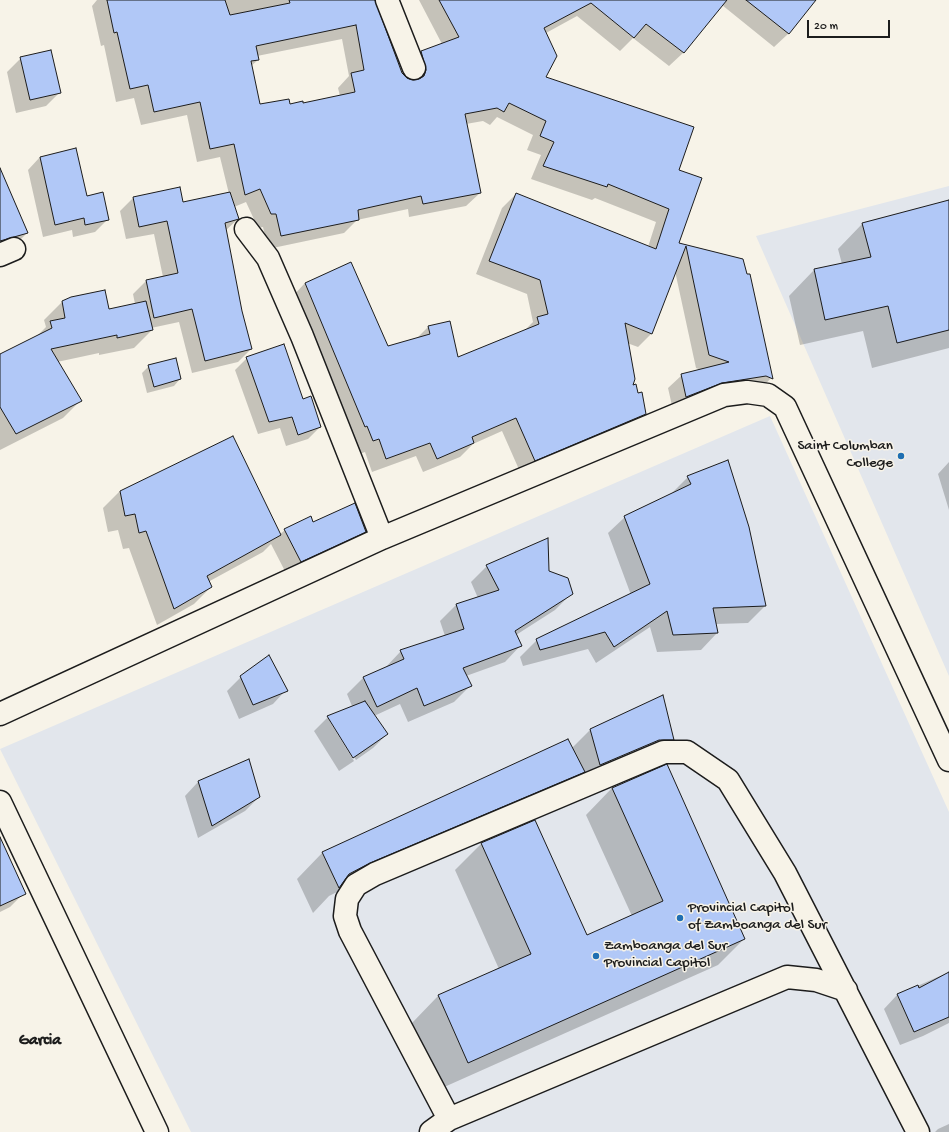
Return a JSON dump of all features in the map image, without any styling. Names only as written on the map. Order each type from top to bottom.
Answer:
[{"type":"street","points":[[387,0],[414,68]]},
{"type":"street","points":[[246,229],[268,258],[302,336],[382,538]]},
{"type":"street","points":[[0,714],[382,538],[724,395],[747,392],[768,395],[785,407],[949,760]]},
{"type":"street","points":[[449,1119],[350,931],[345,916],[347,899],[356,885],[375,874],[664,752],[687,752],[728,780],[785,873],[918,1132]]},
{"type":"street","points":[[0,802],[157,1132]]},
{"type":"street","points":[[431,1132],[449,1119],[787,977],[816,980],[846,990]]},
{"type":"shaded area","name":"Saint Columban College","points":[[949,186],[949,676],[756,236]]},
{"type":"shaded area","points":[[770,416],[949,812],[949,1132],[191,1132],[0,749]]},
{"type":"building","points":[[107,0],[225,0],[230,15],[290,3],[289,0],[375,0],[402,73],[407,78],[413,80],[424,76],[426,70],[421,51],[459,37],[439,0],[727,0],[684,53],[646,24],[634,38],[591,3],[544,28],[557,56],[546,77],[694,127],[679,170],[702,178],[679,243],[743,259],[747,274],[750,274],[773,379],[766,376],[722,383],[686,397],[681,374],[729,362],[709,355],[686,246],[652,334],[625,323],[635,379],[633,385],[636,384],[638,393],[642,392],[646,414],[535,461],[516,418],[472,437],[474,443],[437,459],[430,443],[386,459],[379,439],[373,441],[367,426],[365,427],[305,283],[351,262],[388,346],[430,334],[428,326],[450,321],[458,357],[539,324],[537,317],[548,314],[540,280],[489,261],[516,193],[656,249],[669,209],[608,184],[607,187],[543,166],[554,142],[540,136],[546,121],[509,103],[504,112],[497,108],[465,114],[481,193],[423,204],[421,196],[358,210],[359,220],[281,236],[276,214],[271,214],[260,189],[245,195],[234,144],[210,149],[200,102],[154,112],[148,85],[130,89],[117,32],[114,33]],"holes":[[[356,25],[364,70],[351,73],[355,92],[303,103],[303,101],[290,104],[289,99],[260,104],[251,61],[259,60],[256,46]]]},
{"type":"building","points":[[746,0],[816,0],[789,34]]},
{"type":"building","points":[[51,50],[61,93],[30,100],[20,57]]},
{"type":"building","points":[[76,148],[87,196],[103,192],[109,220],[85,225],[84,218],[55,225],[40,157]]},
{"type":"building","points":[[0,168],[28,233],[0,241]]},
{"type":"building","points":[[180,187],[183,202],[230,192],[239,219],[225,223],[242,311],[252,349],[205,361],[192,309],[154,318],[146,280],[178,273],[167,221],[139,227],[133,197]]},
{"type":"building","points":[[949,200],[949,330],[897,343],[888,306],[825,320],[814,269],[871,257],[862,223]]},
{"type":"building","points":[[105,290],[109,309],[146,301],[153,330],[117,338],[117,335],[51,349],[82,401],[16,434],[0,407],[0,354],[52,328],[50,321],[65,318],[62,301],[71,297]]},
{"type":"building","points":[[284,344],[303,399],[311,396],[321,427],[298,435],[292,417],[269,422],[246,357]]},
{"type":"building","points":[[176,358],[181,379],[154,387],[148,365]]},
{"type":"building","points":[[233,436],[281,535],[207,576],[212,587],[174,609],[146,531],[139,533],[135,514],[125,516],[120,491]]},
{"type":"building","points":[[728,460],[749,527],[766,606],[713,608],[718,633],[673,635],[667,611],[614,647],[605,632],[540,650],[536,639],[650,584],[624,516],[691,484],[687,476]]},
{"type":"building","points":[[355,503],[366,532],[301,562],[284,529],[311,516],[313,522]]},
{"type":"building","points":[[548,538],[549,571],[568,578],[573,594],[515,631],[522,646],[463,668],[472,686],[424,706],[417,688],[377,707],[363,677],[404,659],[400,650],[464,629],[456,604],[499,590],[486,565]]},
{"type":"building","points":[[269,655],[288,691],[253,705],[240,676]]},
{"type":"building","points":[[663,695],[674,740],[659,740],[600,765],[590,729]]},
{"type":"building","points":[[365,701],[388,734],[353,758],[327,716]]},
{"type":"building","points":[[568,739],[585,772],[370,863],[349,874],[339,888],[322,852]]},
{"type":"building","points":[[249,759],[260,797],[212,826],[198,781]]},
{"type":"building","name":"Provincial Capitol of Zamboanga del Sur","points":[[667,764],[745,939],[468,1063],[438,995],[531,954],[481,843],[535,820],[587,935],[663,901],[612,788]]},
{"type":"building","points":[[0,837],[26,894],[0,906]]},
{"type":"building","points":[[949,972],[949,1017],[914,1032],[897,994],[918,985],[919,988]]},
{"type":"place","name":"Saint Columban College","points":[[901,456]]},
{"type":"place","name":"Provincial Capitol of Zamboanga del Sur","points":[[680,918]]},
{"type":"place","name":"Zamboanga del Sur Provincial Capitol","points":[[596,956]]},
{"type":"district","name":"Garcia","points":[[40,1042]]}]
